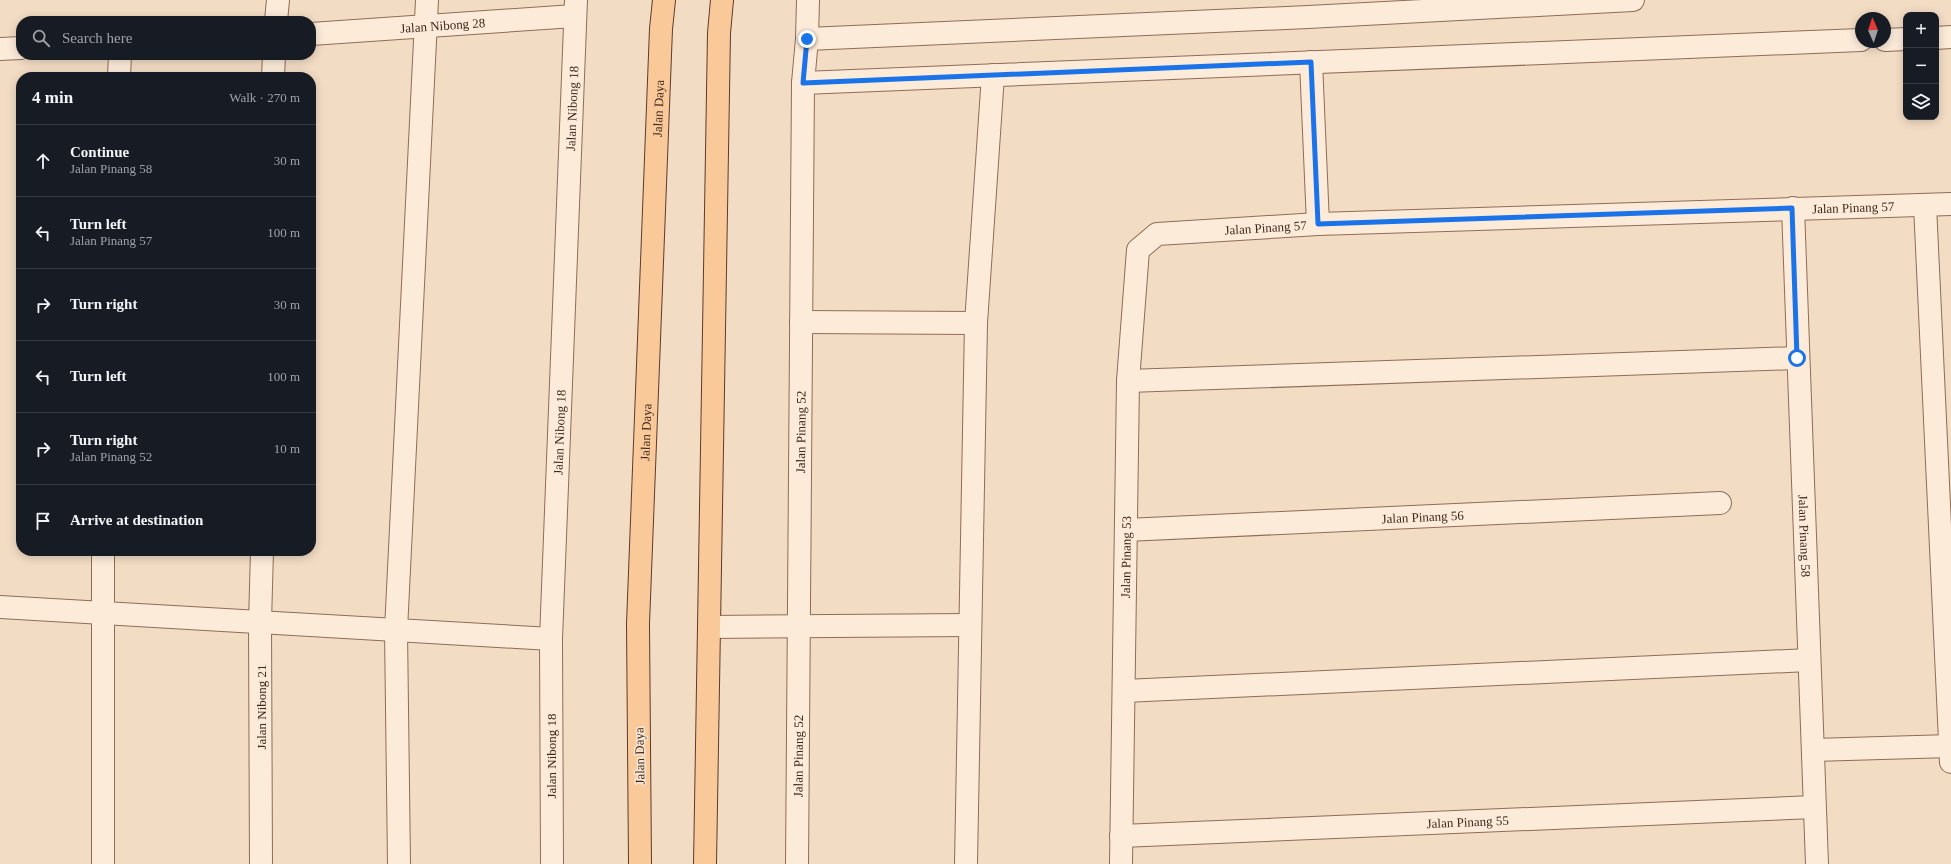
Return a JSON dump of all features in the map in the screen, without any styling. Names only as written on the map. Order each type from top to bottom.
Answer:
[{"type":"main road","name":"Jalan Daya","points":[[640,864],[638,624],[661,29],[664,0]]},
{"type":"main road","points":[[705,864],[718,41],[722,0]]},
{"type":"street","points":[[276,16],[278,0]]},
{"type":"street","points":[[398,864],[396,630],[427,0]]},
{"type":"street","name":"Jalan Pinang 52","points":[[797,864],[803,83],[807,39],[808,0]]},
{"type":"street","points":[[807,39],[1308,8],[1633,0]]},
{"type":"street","name":"Jalan Nibong 28","points":[[316,34],[425,26],[575,8]]},
{"type":"street","name":"Jalan Nibong 18","points":[[552,864],[551,639],[575,8]]},
{"type":"street","points":[[1939,38],[1951,37]]},
{"type":"street","points":[[1891,40],[1903,39]]},
{"type":"street","points":[[803,83],[1855,40]]},
{"type":"street","points":[[0,49],[16,48]]},
{"type":"street","points":[[119,72],[120,60]]},
{"type":"street","points":[[273,72],[274,60]]},
{"type":"street","points":[[1311,62],[1318,224]]},
{"type":"street","points":[[966,864],[976,322],[993,75]]},
{"type":"street","name":"Jalan Pinang 57","points":[[1138,250],[1157,234],[1318,224],[1951,204]]},
{"type":"street","points":[[1813,750],[1951,751],[1925,205]]},
{"type":"street","name":"Jalan Pinang 58","points":[[1792,208],[1817,864]]},
{"type":"street","name":"Jalan Pinang 53","points":[[1122,864],[1121,836],[1128,381],[1138,250]]},
{"type":"street","points":[[801,322],[976,322]]},
{"type":"street","points":[[1128,381],[1797,358]]},
{"type":"street","name":"Jalan Pinang 56","points":[[1126,530],[1720,503]]},
{"type":"street","points":[[103,556],[103,864]]},
{"type":"street","name":"Jalan Nibong 21","points":[[261,864],[260,622],[262,556]]},
{"type":"street","points":[[0,607],[551,639]]},
{"type":"street","points":[[709,627],[970,624]]},
{"type":"street","points":[[1124,691],[1809,660]]},
{"type":"street","name":"Jalan Pinang 55","points":[[1121,836],[1814,807]]},
{"type":"route","points":[[807,39],[803,83],[1311,62],[1318,224],[1792,208],[1797,358]]}]
